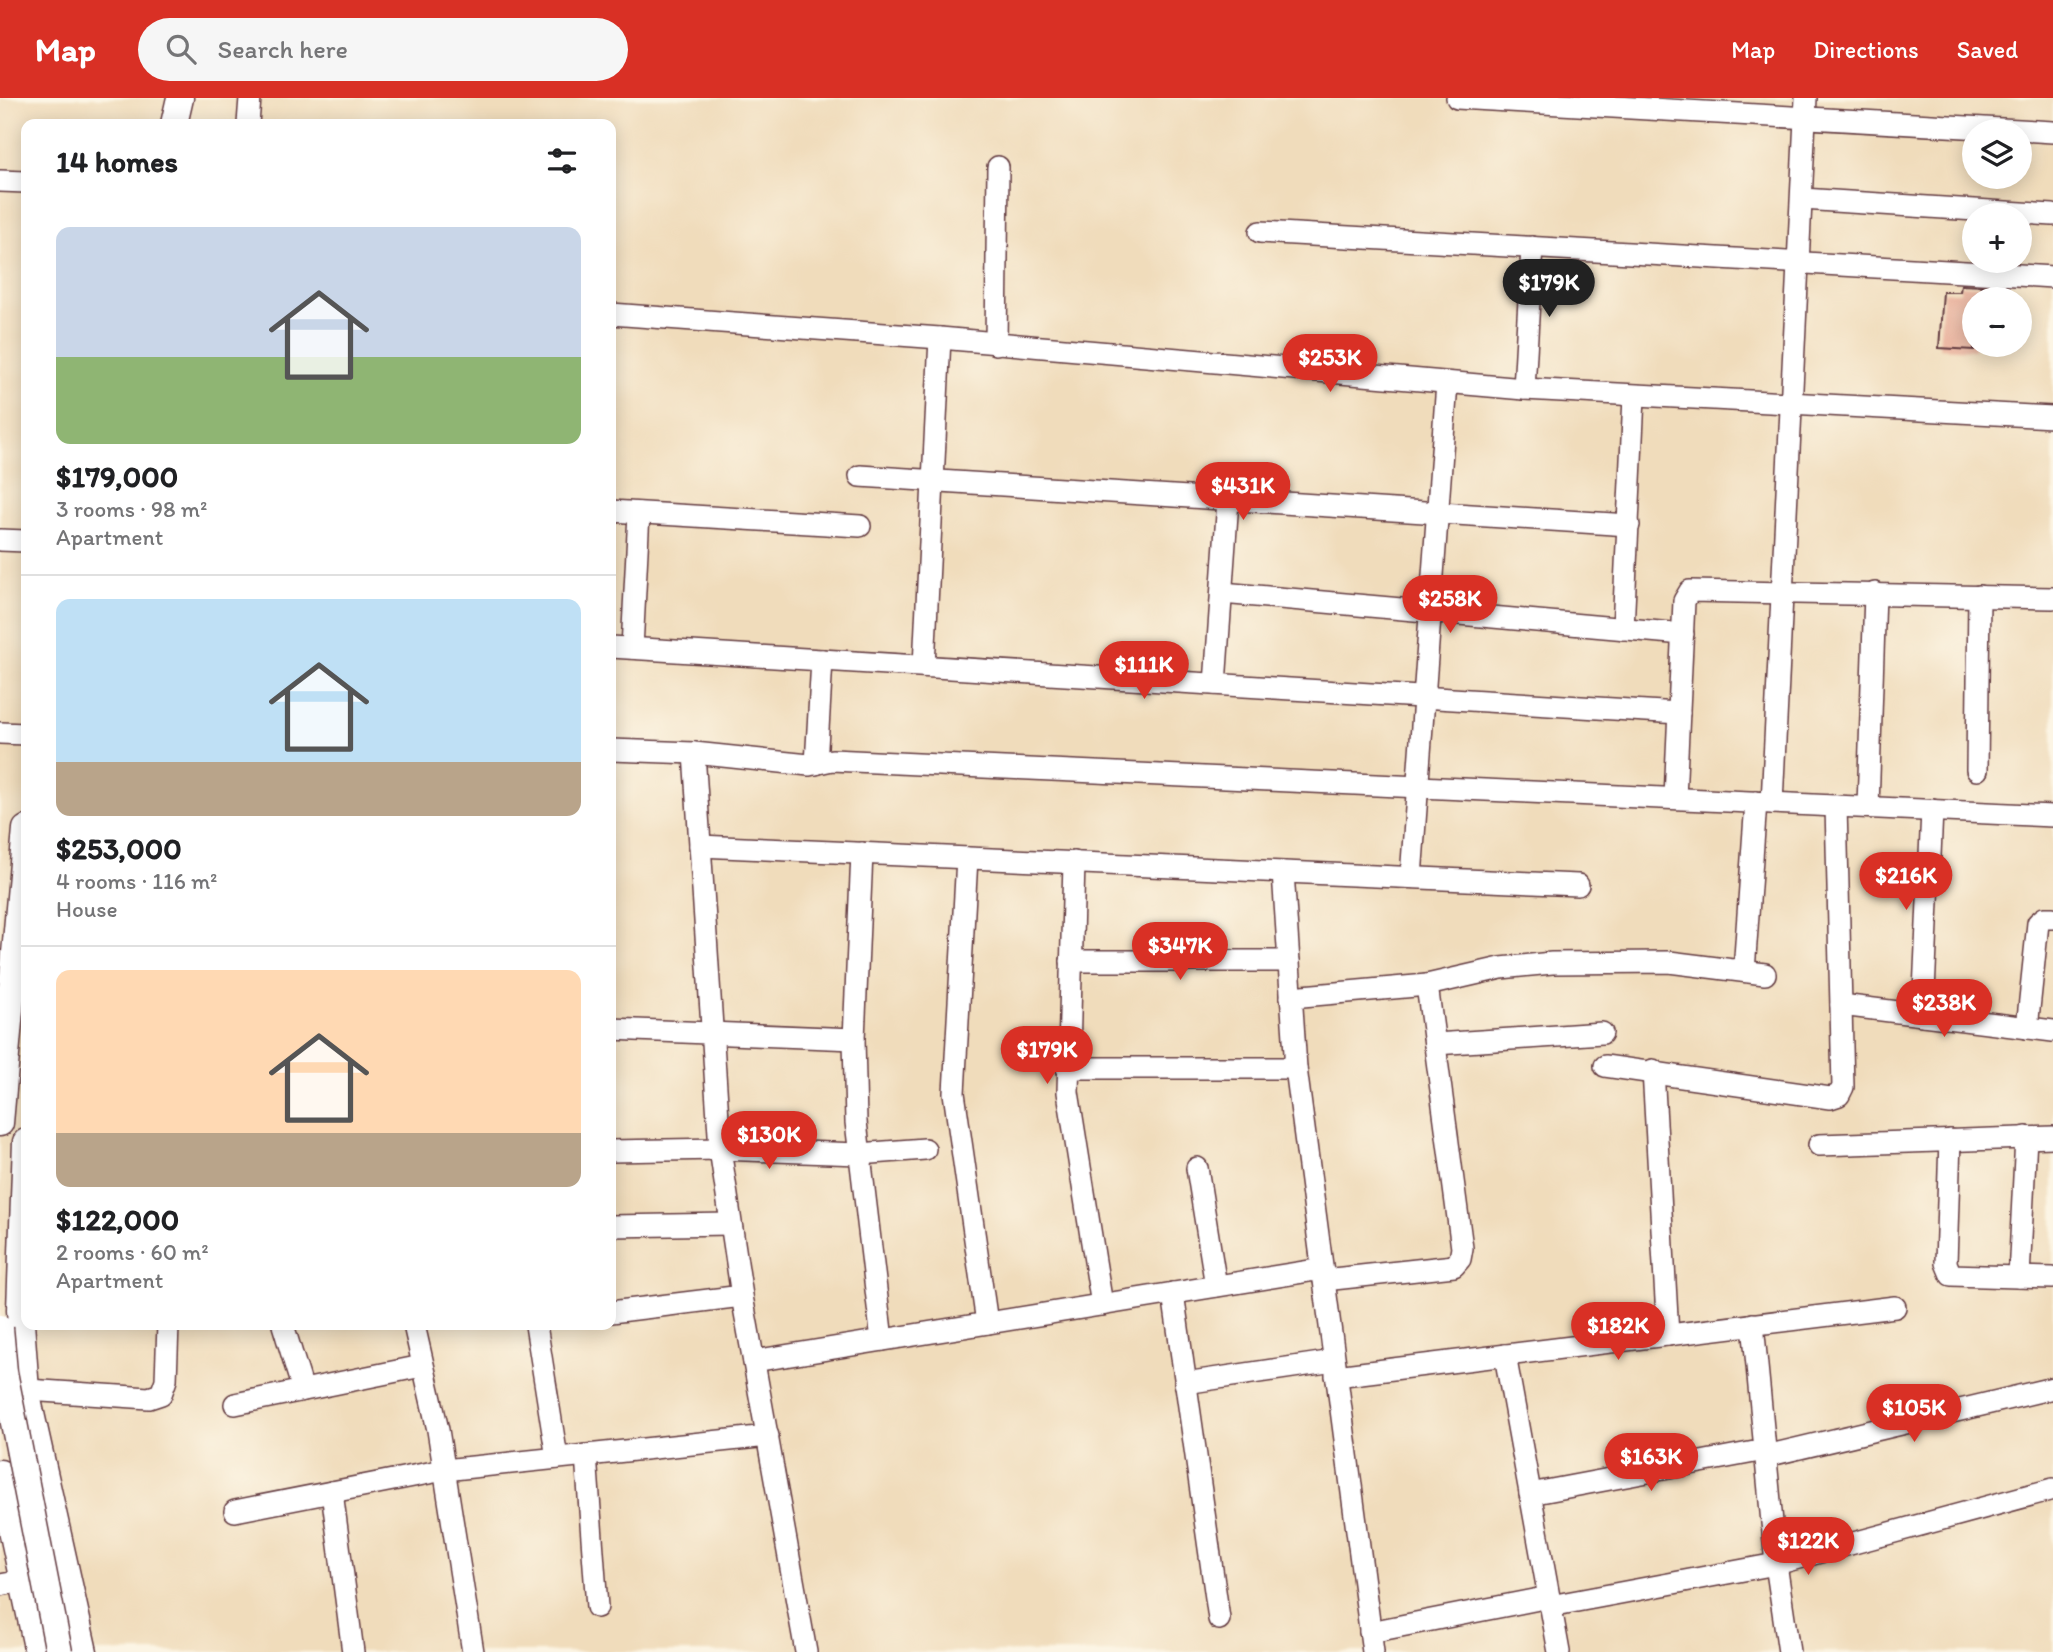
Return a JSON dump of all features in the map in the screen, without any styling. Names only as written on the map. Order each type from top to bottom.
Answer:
[{"type":"main road","points":[[175,119],[180,98]]},
{"type":"main road","points":[[1,959],[9,925],[21,906]]},
{"type":"main road","points":[[0,1123],[5,1052],[21,925]]},
{"type":"main road","points":[[21,1282],[21,1324]]},
{"type":"main road","points":[[0,1328],[4,1373],[59,1652]]},
{"type":"main road","points":[[21,1330],[26,1391],[84,1652]]},
{"type":"main road","points":[[0,1473],[11,1583],[38,1652]]},
{"type":"street","points":[[248,119],[250,98]]},
{"type":"street","points":[[1457,98],[1806,108],[2053,132]]},
{"type":"street","points":[[1744,971],[1764,802],[1783,591],[1806,108]]},
{"type":"street","points":[[996,344],[998,167]]},
{"type":"street","points":[[0,181],[21,183]]},
{"type":"street","points":[[1802,199],[2053,215]]},
{"type":"street","points":[[1261,232],[2053,277]]},
{"type":"street","points":[[1524,389],[1532,247]]},
{"type":"street","points":[[616,314],[940,338],[1634,397],[2053,417]]},
{"type":"street","points":[[924,666],[940,338]]},
{"type":"street","points":[[1411,877],[1447,383]]},
{"type":"street","points":[[1623,629],[1634,397]]},
{"type":"street","points":[[860,476],[1629,525]]},
{"type":"street","points":[[1216,684],[1228,500]]},
{"type":"street","points":[[616,511],[860,526]]},
{"type":"street","points":[[632,648],[639,513]]},
{"type":"street","points":[[0,540],[21,541]]},
{"type":"street","points":[[1675,798],[1684,601],[1690,591],[2053,598]]},
{"type":"street","points":[[1222,593],[1682,634]]},
{"type":"street","points":[[1868,807],[1875,593]]},
{"type":"street","points":[[1977,770],[1979,596]]},
{"type":"street","points":[[616,647],[1679,713]]},
{"type":"street","points":[[816,764],[822,660]]},
{"type":"street","points":[[0,733],[21,734]]},
{"type":"street","points":[[616,750],[694,753],[816,764],[832,760],[2053,816]]},
{"type":"street","points":[[694,753],[719,1149],[742,1296],[806,1652]]},
{"type":"street","points":[[1605,1066],[1653,1070],[1830,1098],[1839,1096],[1843,1087],[1836,806]]},
{"type":"street","points":[[1923,1015],[1932,810]]},
{"type":"street","points":[[700,846],[1578,885]]},
{"type":"street","points":[[862,853],[853,1039],[859,1154],[881,1340]]},
{"type":"street","points":[[967,858],[954,1093],[987,1323]]},
{"type":"street","points":[[1074,862],[1067,1068],[1102,1305]]},
{"type":"street","points":[[1283,872],[1296,1068],[1372,1642],[1550,1601],[1776,1564],[2053,1489]]},
{"type":"street","points":[[2027,1028],[2038,923],[2044,918],[2053,918]]},
{"type":"street","points":[[1071,961],[1289,961]]},
{"type":"street","points":[[1291,997],[1427,985],[1501,968],[1552,963],[1669,962],[1765,974]]},
{"type":"street","points":[[754,1361],[1216,1286],[1454,1266],[1460,1259],[1462,1248],[1427,985]]},
{"type":"street","points":[[1841,1005],[2053,1031]]},
{"type":"street","points":[[616,1029],[853,1039]]},
{"type":"street","points":[[1435,1044],[1602,1033]]},
{"type":"street","points":[[1067,1068],[1296,1068]]},
{"type":"street","points":[[1653,1070],[1668,1335]]},
{"type":"street","points":[[1819,1144],[2053,1136]]},
{"type":"street","points":[[2020,1277],[2026,1137]]},
{"type":"street","points":[[1950,1140],[1946,1264],[1951,1275],[2053,1278]]},
{"type":"street","points":[[616,1151],[719,1149],[859,1154],[925,1149]]},
{"type":"street","points":[[1197,1168],[1216,1286]]},
{"type":"street","points":[[616,1226],[730,1224]]},
{"type":"street","points":[[1173,1293],[1219,1619]]},
{"type":"street","points":[[616,1311],[742,1296]]},
{"type":"street","points":[[1185,1383],[1505,1355],[1895,1307]]},
{"type":"street","points":[[1753,1324],[1776,1564],[1789,1652]]},
{"type":"street","points":[[0,1387],[149,1398],[161,1394],[166,1380],[168,1330]]},
{"type":"street","points":[[285,1330],[303,1390]]},
{"type":"street","points":[[415,1330],[444,1470],[473,1652]]},
{"type":"street","points":[[537,1330],[557,1458]]},
{"type":"street","points":[[1505,1355],[1559,1652]]},
{"type":"street","points":[[235,1404],[422,1366]]},
{"type":"street","points":[[1530,1494],[1765,1453],[2053,1388]]},
{"type":"street","points":[[235,1511],[444,1470],[768,1436]]},
{"type":"street","points":[[586,1455],[597,1607]]},
{"type":"street","points":[[332,1492],[353,1652]]},
{"type":"building","points":[[1961,285],[1983,286],[1962,287],[1962,349],[1939,348],[1943,292],[1960,292]]}]
